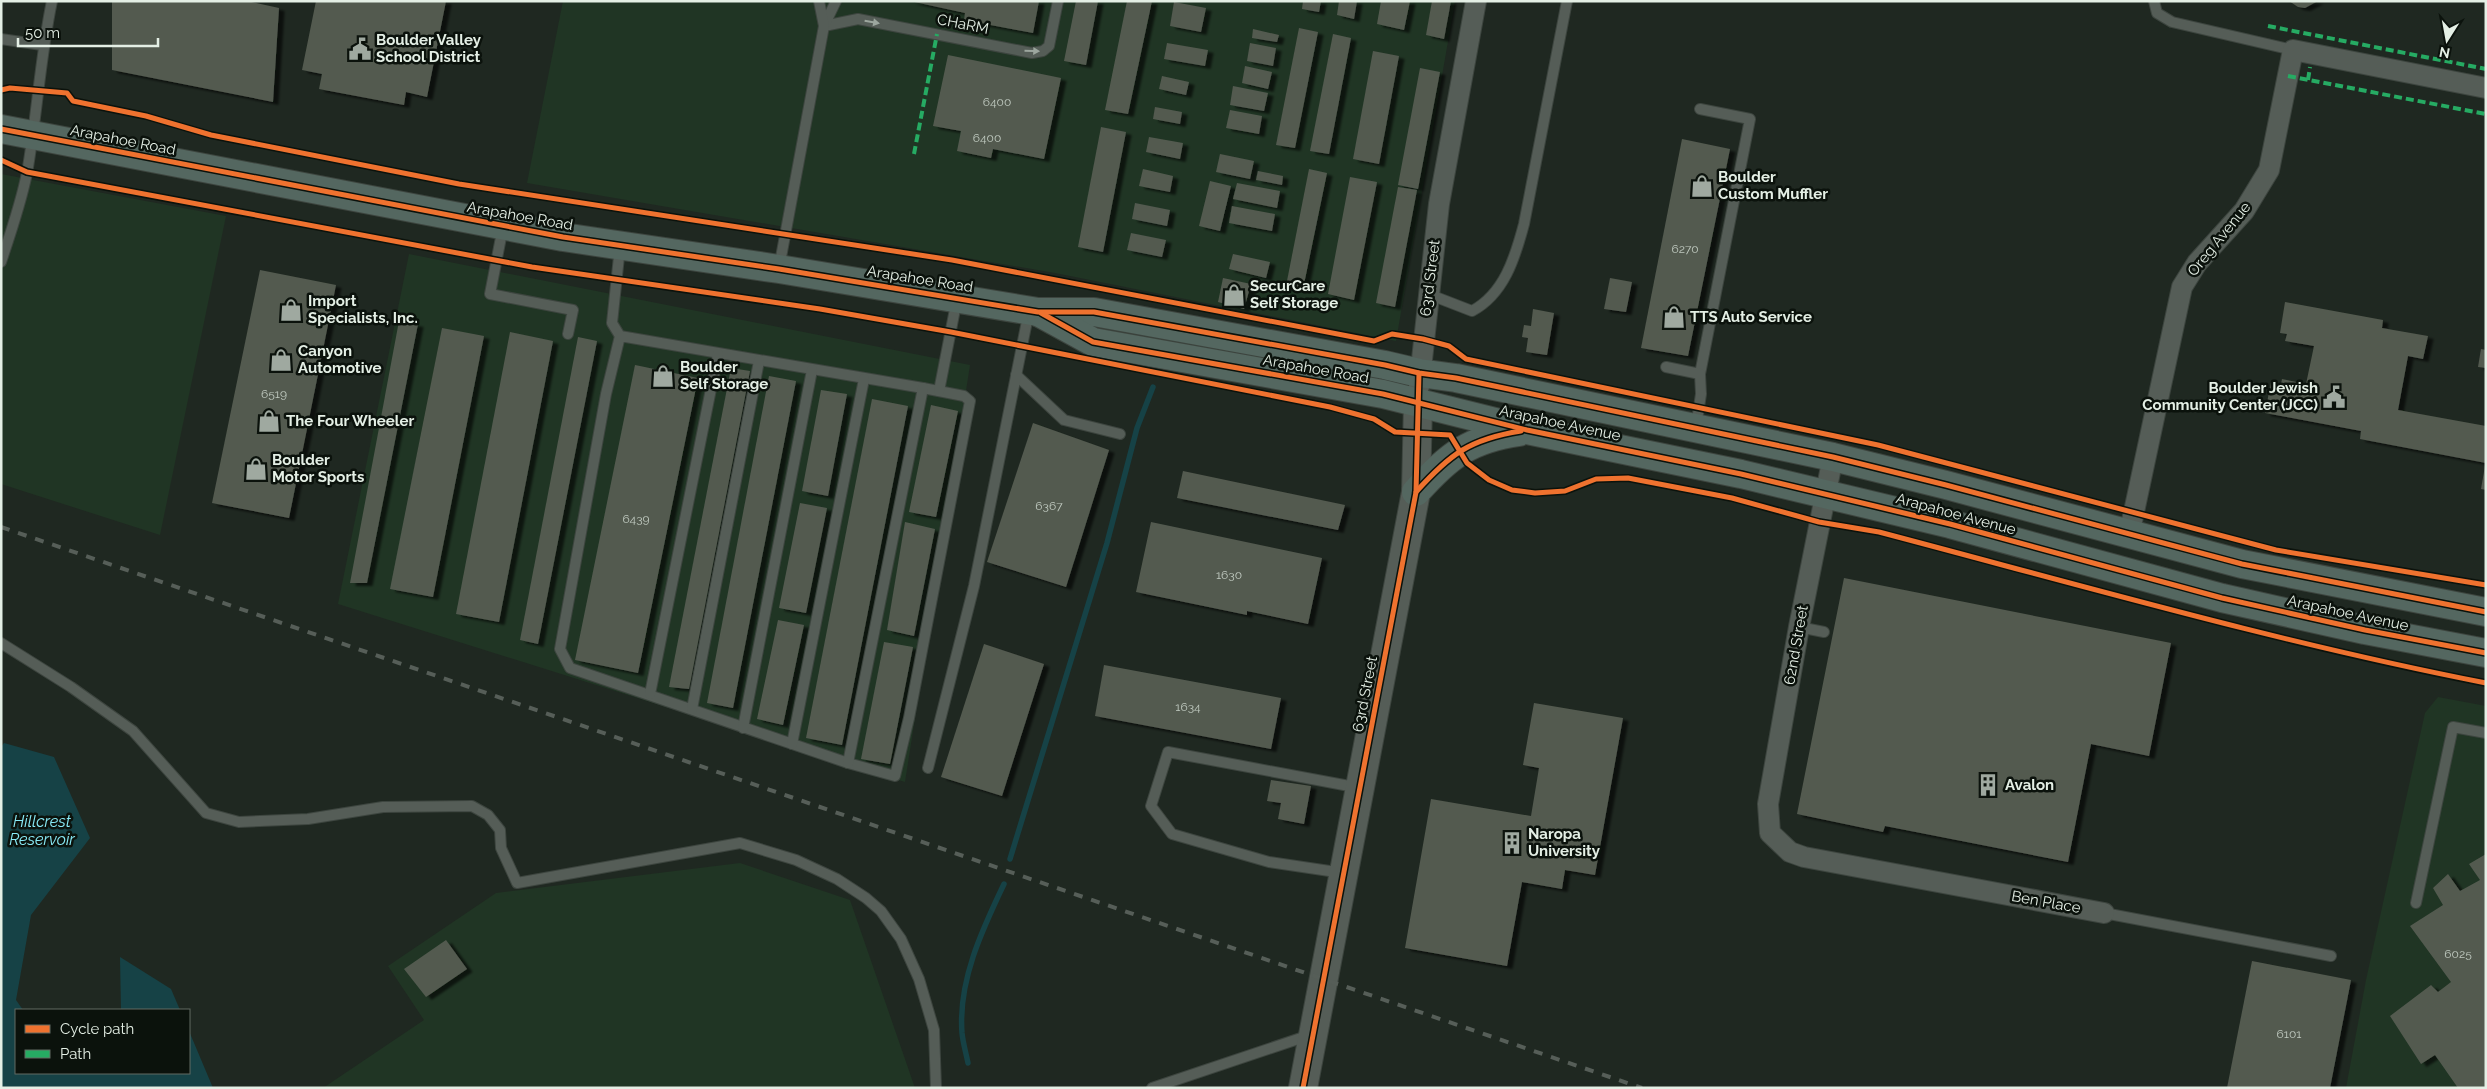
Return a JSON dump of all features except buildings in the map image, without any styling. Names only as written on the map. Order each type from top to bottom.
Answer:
[{"type":"main road","name":"Arapahoe Road","points":[[1,129],[503,226],[1034,311],[1094,312],[1385,365],[1420,374]]},
{"type":"main road","name":"Arapahoe Road","points":[[1034,311],[1093,342],[1383,394],[1418,403]]},
{"type":"main road","name":"Arapahoe Avenue","points":[[1420,374],[1456,378],[1833,457],[1946,485],[2242,564],[2486,612]]},
{"type":"main road","name":"Arapahoe Avenue","points":[[1418,403],[1527,430],[1677,460],[1825,493],[2222,598],[2365,630],[2486,653]]},
{"type":"main road","points":[[1416,492],[1436,470],[1478,441],[1492,436],[1527,430]]},
{"type":"street","name":"63rd Street","points":[[1304,1088],[1416,492],[1418,403],[1428,294],[1439,204],[1476,1]]},
{"type":"street","points":[[2294,50],[2486,88]]},
{"type":"street","name":"Oreg Avenue","points":[[2129,535],[2182,287],[2197,262],[2244,211],[2269,170],[2294,50]]},
{"type":"street","name":"62nd Street","points":[[1770,833],[1768,804],[1799,627],[1833,457]]},
{"type":"street","name":"Ben Place","points":[[1770,833],[1790,852],[1804,857],[2104,913]]},
{"type":"lane","points":[[1,262],[20,205],[32,135],[42,45],[52,1]]},
{"type":"lane","points":[[819,1],[824,26]]},
{"type":"lane","points":[[779,269],[824,26],[836,1]]},
{"type":"lane","name":"CHaRM","points":[[824,26],[858,19],[1032,53],[1043,52],[1049,46],[1058,1]]},
{"type":"lane","points":[[1428,294],[1472,312],[1486,304],[1516,256],[1526,215],[1568,1]]},
{"type":"lane","points":[[2154,1],[2157,13],[2172,22],[2294,50]]},
{"type":"lane","points":[[1,39],[42,45]]},
{"type":"lane","points":[[1696,427],[1701,394],[1700,374],[1750,119],[1700,109]]},
{"type":"lane","points":[[503,226],[490,294],[573,310],[568,334]]},
{"type":"lane","points":[[620,245],[612,323],[620,336],[606,394],[560,649],[570,668],[848,763],[895,776],[909,718],[970,402],[964,396],[939,391],[620,336]]},
{"type":"lane","points":[[939,391],[957,298]]},
{"type":"lane","points":[[928,768],[974,586],[1016,375],[1034,311]]},
{"type":"lane","points":[[650,694],[718,354]]},
{"type":"lane","points":[[692,709],[760,361]]},
{"type":"lane","points":[[1666,368],[1700,374]]},
{"type":"lane","points":[[743,728],[812,370]]},
{"type":"lane","points":[[1016,375],[1064,420],[1120,434]]},
{"type":"lane","points":[[792,744],[864,379]]},
{"type":"lane","points":[[848,763],[923,388]]},
{"type":"lane","points":[[1799,627],[1824,632]]},
{"type":"lane","points":[[1,643],[71,687],[133,731],[206,813],[239,822],[308,820],[383,807],[472,806],[488,815],[500,830],[501,848],[518,883],[740,843],[796,860],[837,879],[866,898],[881,911],[901,939],[919,979],[934,1030],[936,1088]]},
{"type":"lane","points":[[2416,903],[2453,727],[2486,733]]},
{"type":"lane","points":[[1344,873],[1270,862],[1172,834],[1151,806],[1168,752],[1360,788]]},
{"type":"lane","name":"Ben Place","points":[[2104,913],[2331,956]]},
{"type":"lane","points":[[1152,1088],[1314,1034]]},
{"type":"shaded area","points":[[563,1],[1455,1],[1396,341],[1055,273],[527,183]]},
{"type":"shaded area","points":[[1,174],[226,216],[160,535],[1,484]]},
{"type":"shaded area","name":"Boulder Self Storage","points":[[409,254],[970,365],[905,782],[338,604]]},
{"type":"shaded area","points":[[2438,697],[2486,706],[2486,1088],[2346,1088],[2366,980],[2425,713]]},
{"type":"shaded area","points":[[740,863],[850,900],[915,1088],[323,1088],[424,1020],[388,966],[496,893]]},
{"type":"water","name":"Hillcrest Reservoir","points":[[4,743],[54,757],[90,838],[31,915],[16,1000],[22,1009],[15,1009],[15,1074],[190,1074],[190,1033],[213,1088],[1,1088],[1,747]]},
{"type":"water","points":[[120,957],[171,989],[180,1009],[121,1009]]},
{"type":"waterway","points":[[1010,859],[1107,543],[1137,428],[1153,387]]},
{"type":"waterway","points":[[968,1063],[962,1033],[964,994],[973,956],[1004,884]]},
{"type":"railway","points":[[1,527],[1642,1088]]},
{"type":"marked path","points":[[2268,26],[2486,69]]},
{"type":"marked path","points":[[914,154],[937,34]]},
{"type":"marked path","points":[[2308,80],[2310,67]]},
{"type":"marked path","points":[[2288,76],[2486,114]]},
{"type":"cycle path","points":[[1,90],[10,88],[67,93],[73,101],[146,116],[211,135],[459,184],[952,260],[1374,341],[1392,334],[1423,339],[1449,346],[1466,359],[1878,445],[2276,550],[2486,585]]},
{"type":"cycle path","points":[[1,129],[563,237],[779,269],[1038,312],[1094,312],[1385,365],[1419,373],[1456,378],[1833,457],[1946,485],[2242,564],[2486,612]]},
{"type":"cycle path","points":[[1,160],[27,172],[532,267],[820,309],[951,332],[1330,407],[1374,419],[1395,432],[1450,435],[1467,463],[1489,480],[1512,490],[1535,493],[1565,491],[1596,479],[1628,478],[1732,498],[1819,522],[1879,532],[2257,632],[2486,683]]},
{"type":"cycle path","points":[[1041,313],[1093,342],[1383,394],[1527,430],[1741,474],[1950,524],[2222,598],[2365,630],[2486,653]]},
{"type":"cycle path","points":[[1303,1088],[1416,492],[1419,373]]},
{"type":"cycle path","points":[[1416,492],[1440,468],[1462,450],[1503,434],[1521,431]]},
{"type":"place","name":"Boulder Valley School District","points":[[360,49]]},
{"type":"place","name":"Boulder Custom Muffler","points":[[1702,186]]},
{"type":"place","name":"SecurCare Self Storage","points":[[1234,295]]},
{"type":"place","name":"Import Specialists, Inc.","points":[[291,310]]},
{"type":"place","name":"TTS Auto Service","points":[[1674,317]]},
{"type":"place","name":"Canyon Automotive","points":[[281,360]]},
{"type":"place","name":"Boulder Self Storage","points":[[663,376]]},
{"type":"place","name":"Boulder Jewish Community Center (JCC)","points":[[2334,397]]},
{"type":"place","name":"The Four Wheeler","points":[[269,421]]},
{"type":"place","name":"Boulder Motor Sports","points":[[256,469]]},
{"type":"place","name":"Avalon","points":[[1988,785]]},
{"type":"place","name":"Naropa University","points":[[1512,843]]}]
